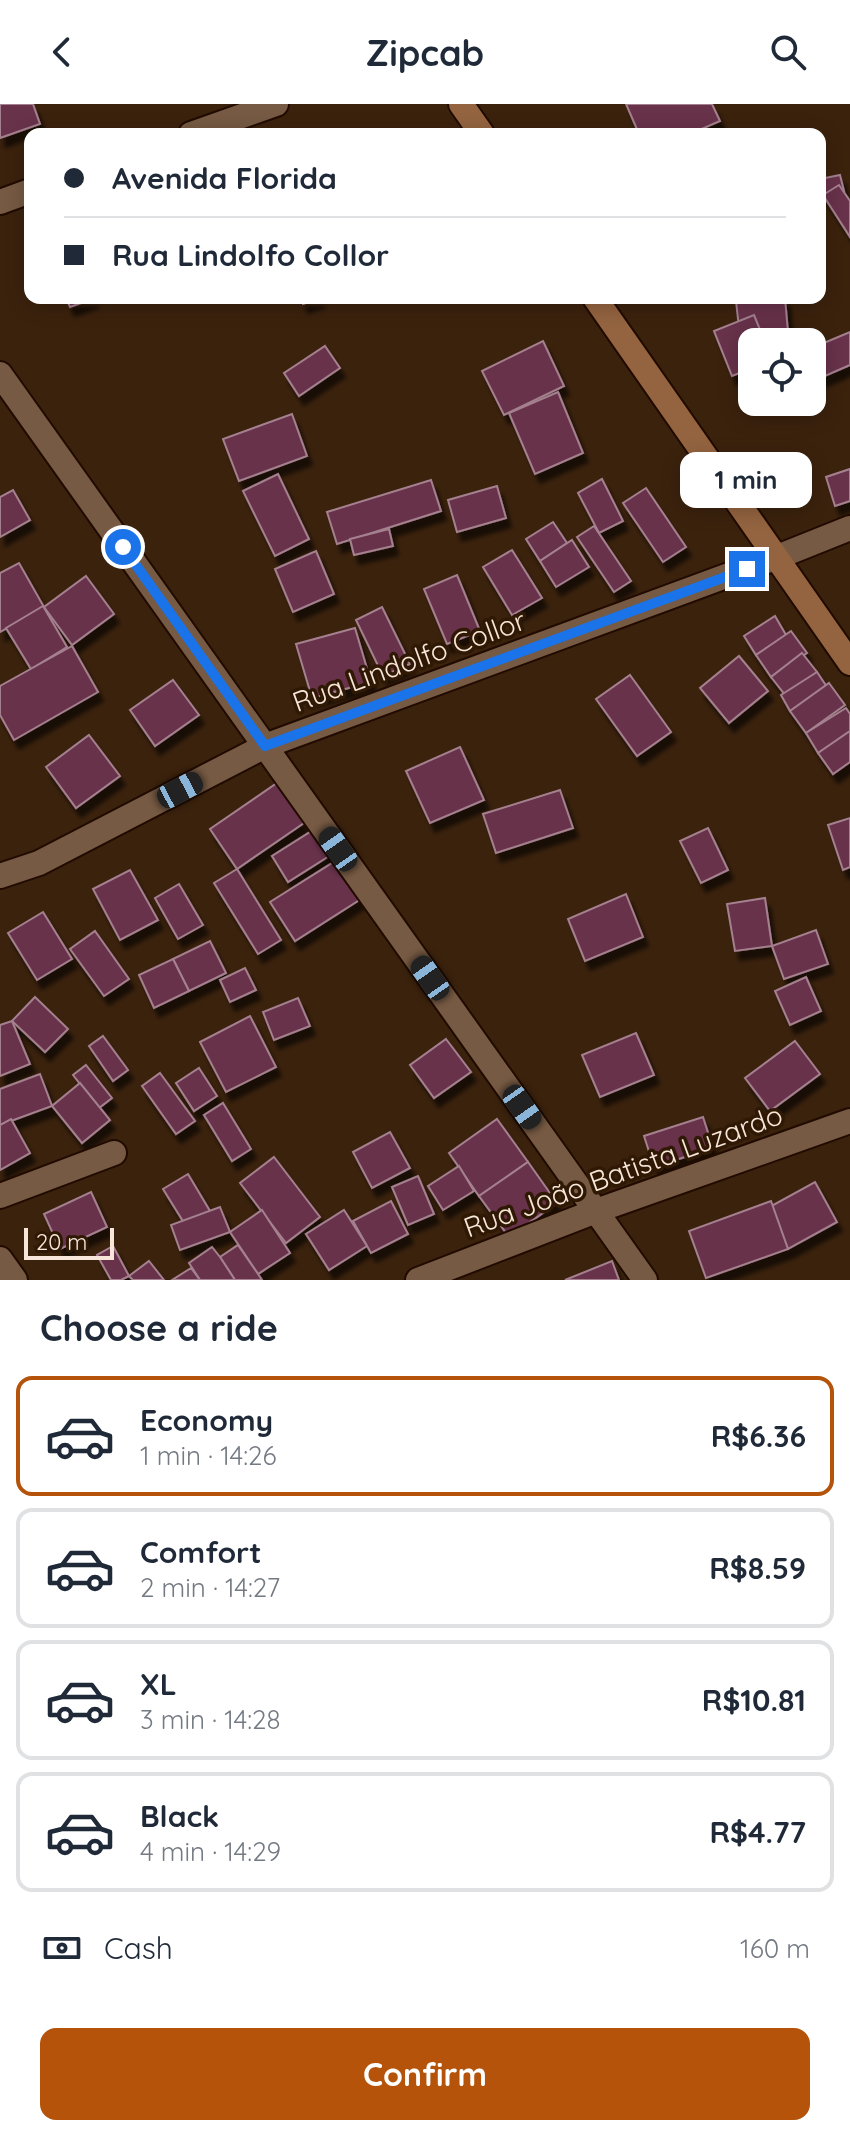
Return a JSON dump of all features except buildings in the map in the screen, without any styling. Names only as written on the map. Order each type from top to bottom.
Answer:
[{"type":"street","points":[[208,128],[276,104]]},
{"type":"street","points":[[461,104],[478,128]]},
{"type":"street","points":[[0,202],[24,193]]},
{"type":"street","points":[[599,304],[850,663]]},
{"type":"street","points":[[0,374],[645,1280]]},
{"type":"street","name":"Rua Lindolfo Collor","points":[[0,876],[39,863],[265,746],[850,528]]},
{"type":"street","name":"Rua João Batista Luzardo","points":[[418,1280],[596,1211],[850,1121]]},
{"type":"street","points":[[0,1196],[114,1153]]},
{"type":"street","points":[[0,1259],[15,1280]]},
{"type":"route","points":[[123,547],[265,746],[747,569]]}]
